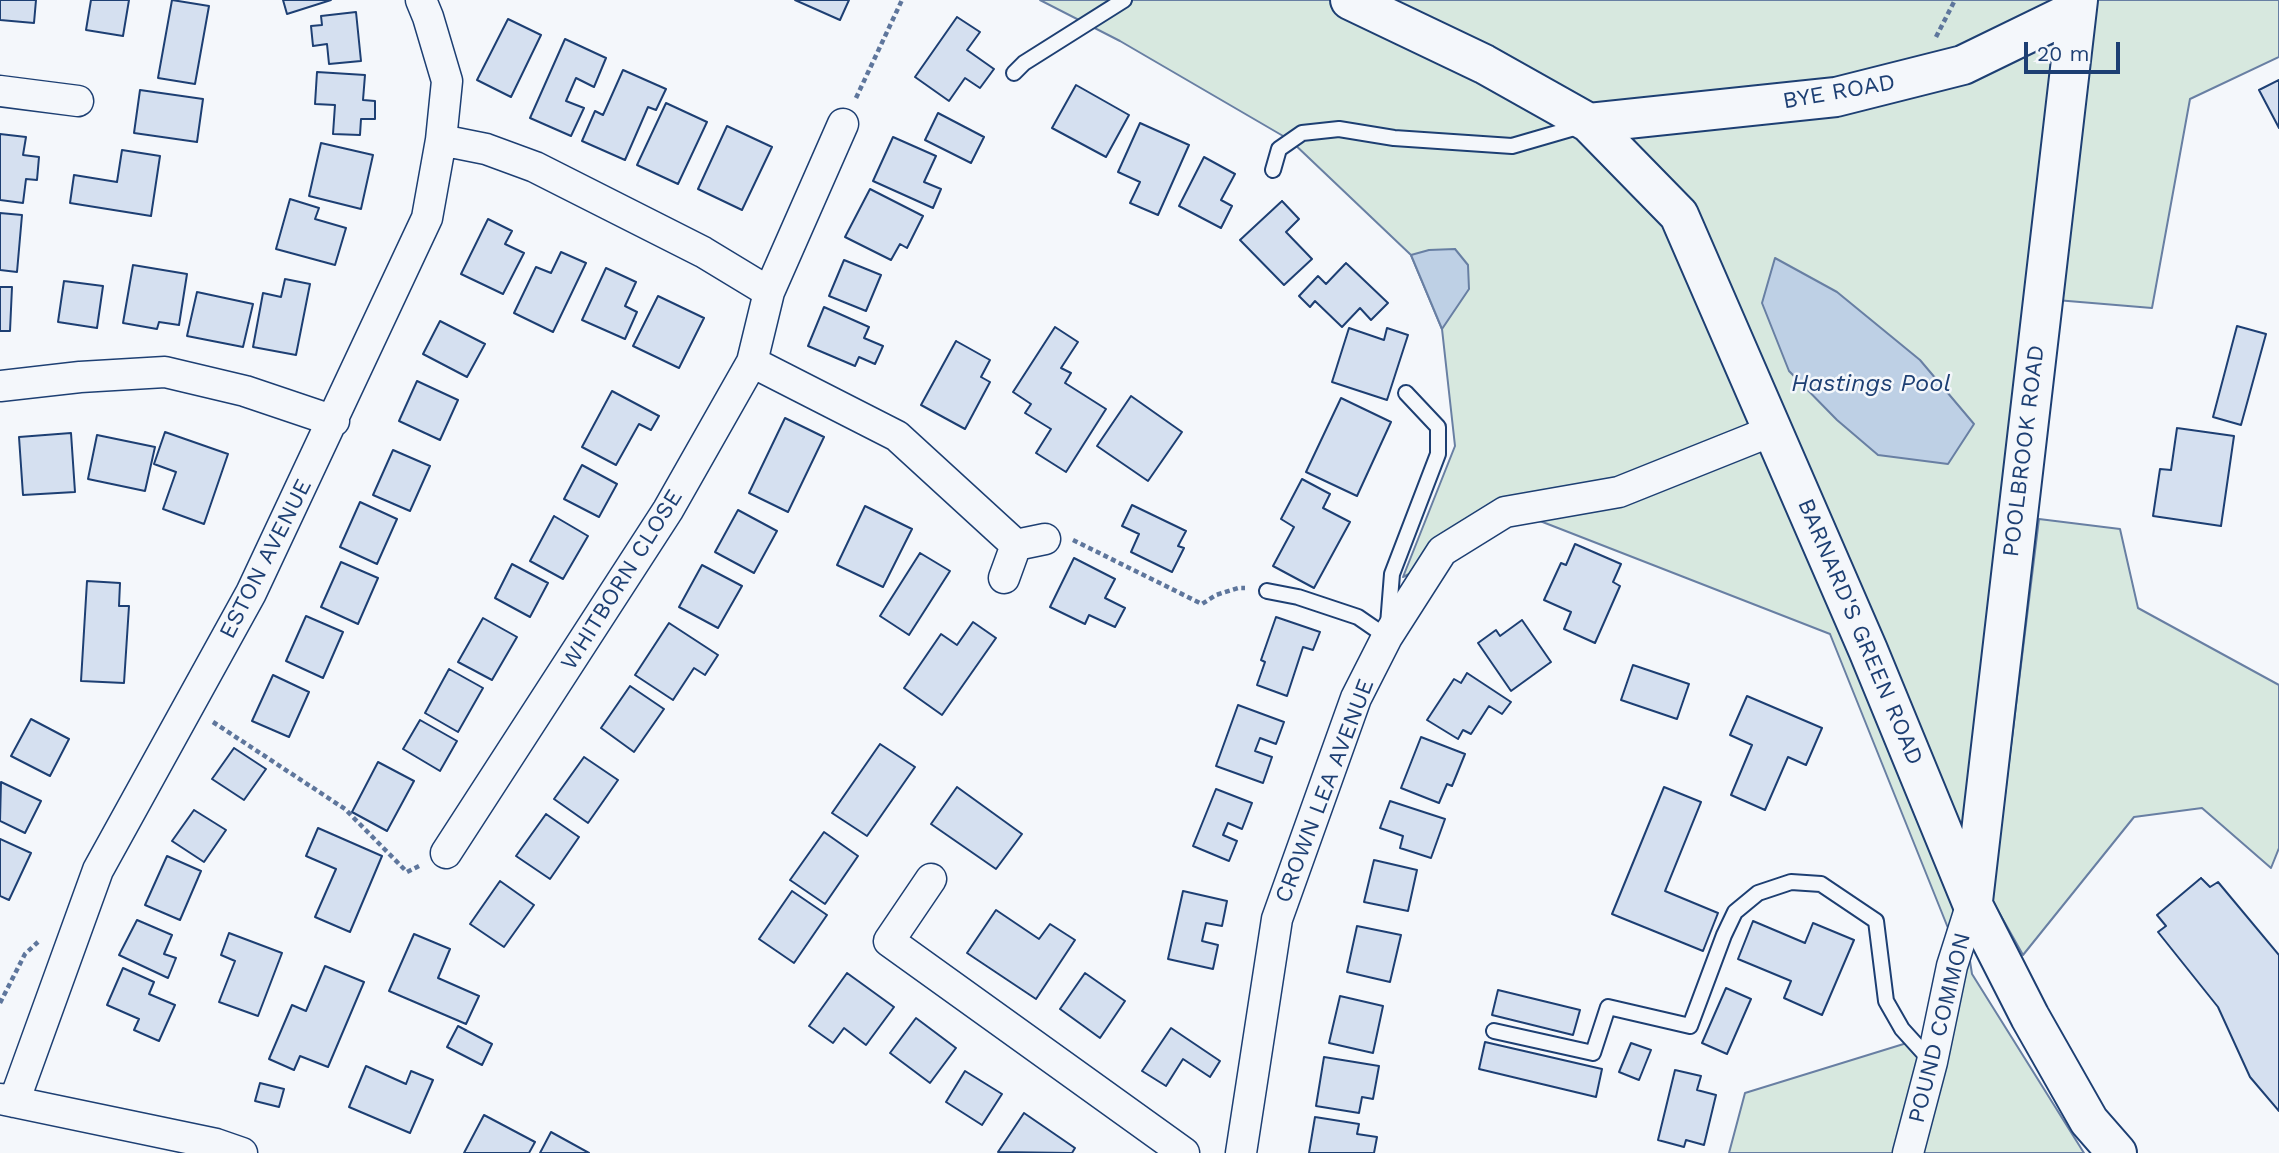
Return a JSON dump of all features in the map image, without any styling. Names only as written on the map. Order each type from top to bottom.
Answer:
[{"type":"main road","name":"BARNARD'S GREEN ROAD","points":[[1350,0],[1390,10],[1589,123],[1679,215],[1868,650],[1972,903],[2030,1017],[2089,1121],[2117,1153]]},
{"type":"main road","name":"BYE ROAD","points":[[1589,123],[1836,97],[1963,65],[2078,5]]},
{"type":"main road","name":"POOLBROOK ROAD","points":[[1972,903],[2078,5]]},
{"type":"street","name":"ESTON AVENUE","points":[[7,1101],[98,870],[251,593],[427,218],[441,140],[447,81],[421,0]]},
{"type":"street","points":[[0,91],[78,101]]},
{"type":"street","name":"WHITBORN CLOSE","points":[[446,853],[668,510],[752,362],[769,292],[843,124]]},
{"type":"street","points":[[441,140],[486,149],[536,167],[703,252],[769,292]]},
{"type":"street","points":[[752,362],[898,436],[1016,545]]},
{"type":"street","points":[[0,386],[80,377],[165,372],[245,391],[334,421]]},
{"type":"street","name":"CROWN LEA AVENUE","points":[[1241,1153],[1277,919],[1356,698],[1387,637],[1442,551],[1504,512],[1619,492],[1774,430]]},
{"type":"street","points":[[1016,545],[1045,539]]},
{"type":"street","points":[[1004,578],[1016,545]]},
{"type":"street","points":[[931,879],[889,941],[1184,1153]]},
{"type":"street","name":"POUND COMMON","points":[[1908,1153],[1932,1062],[1952,966],[1972,903]]},
{"type":"street","points":[[7,1101],[216,1144],[242,1153]]},
{"type":"lane","points":[[1014,73],[1024,63],[1124,0]]},
{"type":"lane","points":[[1273,170],[1279,149],[1302,133],[1339,129],[1394,138],[1512,146],[1589,123]]},
{"type":"lane","points":[[1387,637],[1392,574],[1438,454],[1438,427],[1406,393]]},
{"type":"lane","points":[[1266,591],[1298,597],[1358,617],[1387,637]]},
{"type":"lane","points":[[1494,1031],[1593,1054],[1608,1007],[1690,1026],[1735,912],[1758,893],[1791,882],[1821,884],[1876,921],[1886,1001],[1902,1029],[1932,1062]]},
{"type":"path","points":[[843,124],[902,0]]},
{"type":"path","points":[[1045,539],[1067,537],[1202,604],[1238,588],[1266,591]]},
{"type":"path","points":[[188,707],[345,809],[407,873],[446,853]]},
{"type":"shaded area","points":[[1040,0],[2279,0],[2279,57],[2190,99],[2152,308],[2032,298],[1958,884],[1972,974],[2084,1153],[1729,1153],[1745,1093],[1923,1038],[1948,928],[1830,634],[1540,521],[1503,527],[1403,577],[1455,446],[1442,329],[1411,255],[1290,140],[1120,41]]},
{"type":"shaded area","points":[[2039,519],[2120,529],[2138,608],[2279,685],[2279,848],[2271,868],[2202,808],[2134,817],[2023,955],[1992,900]]},
{"type":"water","points":[[1455,249],[1468,265],[1469,289],[1442,329],[1411,255],[1429,250]]},
{"type":"water","name":"Hastings Pool","points":[[1775,258],[1837,292],[1920,360],[1974,424],[1948,464],[1878,455],[1837,420],[1789,371],[1762,303]]},
{"type":"building","points":[[0,0],[36,0],[34,23],[0,20]]},
{"type":"building","points":[[91,0],[129,0],[123,36],[86,30]]},
{"type":"building","points":[[172,0],[209,6],[195,84],[158,78]]},
{"type":"building","points":[[283,0],[331,0],[287,14]]},
{"type":"building","points":[[795,0],[849,0],[840,20]]},
{"type":"building","points":[[356,12],[361,61],[329,64],[327,44],[313,46],[311,26],[322,25],[321,16]]},
{"type":"building","points":[[957,17],[980,32],[967,50],[994,69],[980,88],[965,78],[949,101],[915,77]]},
{"type":"building","points":[[508,19],[541,35],[511,97],[477,80]]},
{"type":"building","points":[[565,39],[606,58],[594,87],[576,78],[566,101],[584,108],[571,136],[530,118]]},
{"type":"building","points":[[623,70],[666,89],[656,110],[648,107],[625,160],[582,141],[595,111],[603,115]]},
{"type":"building","points":[[317,72],[365,75],[363,100],[375,101],[375,119],[361,119],[360,135],[333,134],[335,105],[315,104]]},
{"type":"building","points":[[2279,80],[2279,128],[2259,90]]},
{"type":"building","points":[[1076,85],[1129,115],[1106,157],[1052,128]]},
{"type":"building","points":[[140,90],[203,99],[197,142],[134,133]]},
{"type":"building","points":[[666,103],[707,122],[678,184],[637,165]]},
{"type":"building","points":[[938,113],[984,137],[971,163],[925,140]]},
{"type":"building","points":[[1140,123],[1189,145],[1158,215],[1130,203],[1140,182],[1118,172]]},
{"type":"building","points":[[727,126],[772,147],[742,210],[698,189]]},
{"type":"building","points":[[0,134],[26,137],[23,155],[39,157],[37,180],[26,179],[23,203],[0,200]]},
{"type":"building","points":[[893,137],[936,156],[924,182],[941,189],[933,208],[873,181]]},
{"type":"building","points":[[321,143],[373,155],[361,209],[309,196]]},
{"type":"building","points":[[122,150],[160,156],[151,216],[70,203],[74,175],[117,182]]},
{"type":"building","points":[[1204,157],[1235,174],[1221,200],[1232,206],[1221,228],[1179,206]]},
{"type":"building","points":[[870,189],[923,216],[907,248],[900,244],[891,260],[845,237]]},
{"type":"building","points":[[290,199],[319,208],[315,219],[346,228],[335,265],[276,249]]},
{"type":"building","points":[[1282,201],[1299,219],[1286,232],[1312,259],[1284,285],[1240,240]]},
{"type":"building","points":[[0,213],[22,215],[17,272],[0,270]]},
{"type":"building","points":[[488,219],[512,231],[505,244],[524,253],[503,294],[461,274]]},
{"type":"building","points":[[561,252],[586,263],[553,332],[514,313],[536,267],[551,273]]},
{"type":"building","points":[[844,260],[881,275],[866,311],[829,296]]},
{"type":"building","points":[[1346,263],[1388,303],[1371,320],[1360,308],[1342,327],[1315,301],[1310,307],[1299,296],[1318,276],[1326,284]]},
{"type":"building","points":[[133,265],[187,274],[179,325],[159,322],[157,329],[123,323]]},
{"type":"building","points":[[606,268],[636,282],[625,306],[637,312],[625,339],[582,320]]},
{"type":"building","points":[[285,279],[310,284],[296,355],[253,347],[263,293],[281,297]]},
{"type":"building","points":[[64,281],[103,286],[97,328],[58,322]]},
{"type":"building","points":[[0,287],[12,287],[10,331],[0,331]]},
{"type":"building","points":[[197,292],[253,304],[243,347],[187,336]]},
{"type":"building","points":[[658,296],[704,318],[679,368],[633,346]]},
{"type":"building","points":[[824,307],[869,327],[864,338],[883,346],[875,364],[859,357],[855,366],[808,346]]},
{"type":"building","points":[[440,321],[485,344],[467,377],[423,354]]},
{"type":"building","points":[[2237,326],[2266,334],[2241,425],[2213,417]]},
{"type":"building","points":[[1055,327],[1078,342],[1061,368],[1071,373],[1065,383],[1106,409],[1066,472],[1036,453],[1051,429],[1025,413],[1031,404],[1013,392]]},
{"type":"building","points":[[1349,328],[1384,340],[1387,328],[1408,335],[1387,400],[1332,382]]},
{"type":"building","points":[[956,341],[990,360],[981,377],[990,382],[965,429],[921,405]]},
{"type":"building","points":[[417,381],[458,400],[440,440],[399,421]]},
{"type":"building","points":[[612,391],[659,416],[651,430],[639,424],[616,465],[582,447]]},
{"type":"building","points":[[1131,396],[1182,432],[1148,481],[1097,446]]},
{"type":"building","points":[[1341,398],[1391,422],[1357,496],[1306,472]]},
{"type":"building","points":[[785,418],[824,437],[788,512],[749,493]]},
{"type":"building","points":[[2177,428],[2234,436],[2221,526],[2153,516],[2160,469],[2171,470]]},
{"type":"building","points":[[165,432],[228,454],[204,524],[163,509],[176,472],[154,464]]},
{"type":"building","points":[[71,433],[75,492],[23,495],[19,437]]},
{"type":"building","points":[[97,435],[155,447],[145,491],[88,479]]},
{"type":"building","points":[[393,450],[430,466],[410,511],[373,495]]},
{"type":"building","points":[[582,465],[617,484],[599,517],[564,499]]},
{"type":"building","points":[[1302,479],[1330,494],[1323,508],[1350,522],[1314,588],[1273,566],[1294,527],[1281,519]]},
{"type":"building","points":[[360,502],[397,519],[377,564],[340,547]]},
{"type":"building","points":[[1132,505],[1186,531],[1178,546],[1184,548],[1172,572],[1131,552],[1139,534],[1122,526]]},
{"type":"building","points":[[865,506],[912,529],[883,587],[837,565]]},
{"type":"building","points":[[738,510],[777,531],[754,573],[715,552]]},
{"type":"building","points":[[554,516],[588,536],[563,579],[530,561]]},
{"type":"building","points":[[1575,544],[1621,564],[1613,582],[1620,586],[1595,643],[1564,629],[1571,612],[1544,600],[1561,563],[1566,565]]},
{"type":"building","points":[[920,553],[950,571],[909,635],[880,616]]},
{"type":"building","points":[[1074,558],[1115,579],[1105,598],[1125,608],[1115,627],[1089,615],[1085,624],[1050,607]]},
{"type":"building","points":[[341,562],[378,578],[358,624],[321,607]]},
{"type":"building","points":[[512,564],[548,583],[530,617],[495,598]]},
{"type":"building","points":[[702,565],[742,586],[718,628],[679,607]]},
{"type":"building","points":[[87,581],[120,583],[119,606],[129,606],[124,683],[81,681]]},
{"type":"building","points":[[306,616],[343,632],[323,678],[286,661]]},
{"type":"building","points":[[1276,617],[1320,632],[1313,650],[1303,647],[1287,696],[1257,685],[1265,662],[1261,660]]},
{"type":"building","points":[[483,618],[517,637],[492,680],[458,662]]},
{"type":"building","points":[[1522,620],[1551,662],[1511,691],[1478,643],[1496,630],[1500,636]]},
{"type":"building","points":[[973,622],[996,638],[942,715],[904,688],[941,634],[957,645]]},
{"type":"building","points":[[669,623],[718,655],[705,675],[694,668],[673,700],[635,675]]},
{"type":"building","points":[[1633,665],[1689,684],[1677,719],[1621,700]]},
{"type":"building","points":[[449,669],[483,688],[458,732],[425,713]]},
{"type":"building","points":[[1467,673],[1511,702],[1502,714],[1489,706],[1471,734],[1463,730],[1458,739],[1427,720],[1454,679],[1461,683]]},
{"type":"building","points":[[273,675],[309,692],[289,737],[252,721]]},
{"type":"building","points":[[630,686],[664,709],[634,752],[601,728]]},
{"type":"building","points":[[1747,696],[1822,728],[1806,765],[1788,757],[1765,810],[1731,795],[1752,745],[1730,735]]},
{"type":"building","points":[[1238,705],[1284,722],[1276,744],[1260,738],[1255,751],[1272,757],[1263,783],[1216,766]]},
{"type":"building","points":[[31,719],[69,739],[50,776],[11,756]]},
{"type":"building","points":[[420,720],[457,741],[440,771],[403,749]]},
{"type":"building","points":[[1421,737],[1465,754],[1452,786],[1447,784],[1439,803],[1401,788]]},
{"type":"building","points":[[880,744],[915,767],[867,836],[832,813]]},
{"type":"building","points":[[234,748],[266,769],[244,800],[212,779]]},
{"type":"building","points":[[584,757],[618,780],[588,823],[554,799]]},
{"type":"building","points":[[378,762],[414,781],[387,831],[352,812]]},
{"type":"building","points":[[1,782],[41,801],[25,833],[0,821]]},
{"type":"building","points":[[957,787],[1022,834],[996,869],[931,824]]},
{"type":"building","points":[[1664,787],[1701,802],[1665,891],[1718,913],[1703,951],[1612,914]]},
{"type":"building","points":[[1216,789],[1252,803],[1242,829],[1228,823],[1223,835],[1237,841],[1229,861],[1193,846]]},
{"type":"building","points":[[1390,801],[1445,819],[1431,858],[1400,848],[1403,836],[1380,828]]},
{"type":"building","points":[[194,810],[226,830],[204,862],[172,841]]},
{"type":"building","points":[[546,814],[579,837],[550,879],[516,856]]},
{"type":"building","points":[[318,828],[382,856],[350,932],[315,917],[336,869],[306,856]]},
{"type":"building","points":[[824,832],[858,856],[825,904],[790,880]]},
{"type":"building","points":[[0,839],[31,853],[9,900],[0,896]]},
{"type":"building","points":[[167,856],[201,871],[180,920],[145,905]]},
{"type":"building","points":[[1374,860],[1417,870],[1408,911],[1364,902]]},
{"type":"building","points":[[2201,878],[2210,887],[2218,882],[2279,955],[2279,1111],[2250,1077],[2218,1007],[2158,932],[2166,926],[2157,915]]},
{"type":"building","points":[[500,881],[534,905],[504,947],[470,924]]},
{"type":"building","points":[[792,891],[827,915],[794,963],[759,939]]},
{"type":"building","points":[[1183,891],[1227,901],[1222,926],[1206,923],[1202,941],[1218,945],[1213,969],[1168,959]]},
{"type":"building","points":[[996,910],[1039,939],[1050,924],[1075,940],[1036,999],[967,953]]},
{"type":"building","points":[[137,920],[172,935],[164,954],[176,958],[168,978],[119,955]]},
{"type":"building","points":[[1753,921],[1805,943],[1813,923],[1854,940],[1822,1015],[1784,998],[1791,981],[1738,959]]},
{"type":"building","points":[[1357,926],[1401,935],[1390,982],[1347,972]]},
{"type":"building","points":[[229,933],[282,953],[258,1016],[219,1002],[235,961],[221,955]]},
{"type":"building","points":[[414,934],[450,949],[438,978],[479,996],[466,1024],[389,991]]},
{"type":"building","points":[[325,966],[364,982],[328,1067],[300,1056],[294,1070],[269,1059],[292,1005],[306,1011]]},
{"type":"building","points":[[123,968],[154,982],[149,994],[175,1005],[159,1041],[134,1030],[139,1019],[107,1005]]},
{"type":"building","points":[[847,973],[894,1007],[866,1045],[844,1028],[833,1043],[809,1026]]},
{"type":"building","points":[[1085,973],[1125,1001],[1100,1038],[1060,1009]]},
{"type":"building","points":[[1726,988],[1751,999],[1727,1054],[1702,1043]]},
{"type":"building","points":[[1498,990],[1580,1010],[1573,1035],[1492,1015]]},
{"type":"building","points":[[1340,996],[1383,1006],[1373,1053],[1329,1043]]},
{"type":"building","points":[[916,1018],[956,1048],[930,1083],[890,1053]]},
{"type":"building","points":[[458,1026],[492,1044],[482,1065],[447,1047]]},
{"type":"building","points":[[1171,1028],[1220,1061],[1210,1077],[1183,1059],[1166,1086],[1142,1071]]},
{"type":"building","points":[[1485,1042],[1602,1069],[1596,1097],[1479,1069]]},
{"type":"building","points":[[1631,1043],[1651,1050],[1639,1080],[1619,1072]]},
{"type":"building","points":[[1324,1057],[1379,1066],[1373,1099],[1362,1097],[1359,1113],[1316,1106]]},
{"type":"building","points":[[366,1066],[406,1084],[411,1071],[433,1080],[410,1133],[349,1107]]},
{"type":"building","points":[[1675,1070],[1701,1076],[1697,1090],[1716,1095],[1704,1145],[1686,1140],[1684,1147],[1658,1140]]},
{"type":"building","points":[[965,1071],[1002,1094],[982,1125],[946,1102]]},
{"type":"building","points":[[260,1083],[284,1089],[279,1107],[255,1101]]},
{"type":"building","points":[[1024,1113],[1075,1148],[1072,1153],[998,1152]]},
{"type":"building","points":[[484,1115],[535,1142],[529,1153],[464,1153]]},
{"type":"building","points":[[1315,1117],[1359,1124],[1357,1134],[1377,1137],[1374,1153],[1309,1153]]},
{"type":"building","points":[[551,1132],[589,1153],[540,1153]]}]
